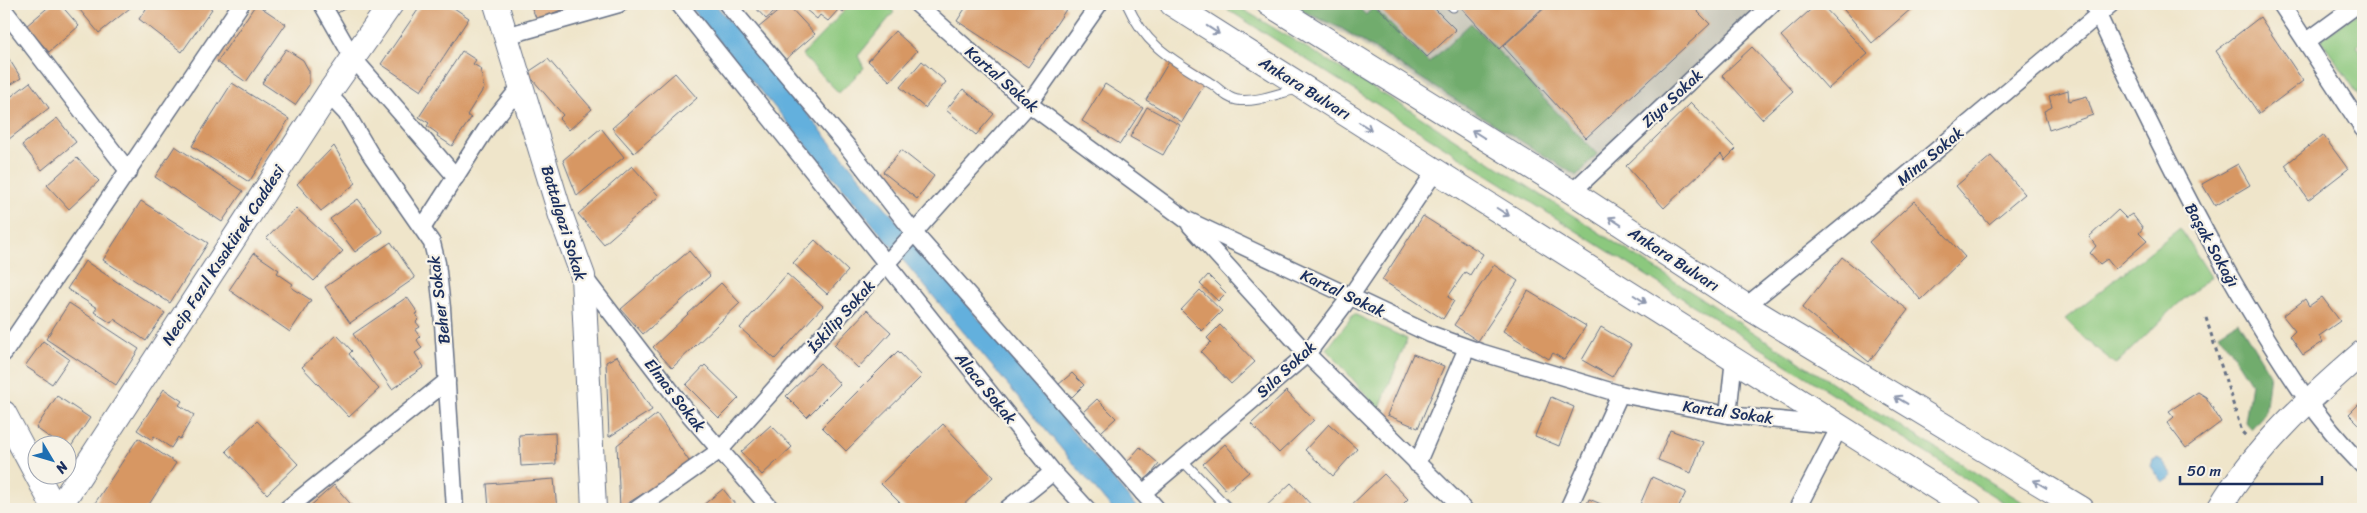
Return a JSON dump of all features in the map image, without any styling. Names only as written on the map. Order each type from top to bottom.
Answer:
[{"type":"main road","name":"Necip Fazıl Kısakürek Caddesi","points":[[57,509],[328,94],[391,4]]},
{"type":"main road","name":"Battalgazi Sokak","points":[[496,4],[562,216],[583,276],[594,509]]},
{"type":"main road","name":"Ankara Bulvarı","points":[[1172,4],[1970,509]]},
{"type":"main road","name":"Ankara Bulvarı","points":[[1269,4],[1572,192],[1746,306],[2082,509]]},
{"type":"main road","points":[[2219,509],[2261,451],[2307,402],[2363,352]]},
{"type":"main road","points":[[4,413],[57,509]]},
{"type":"street","points":[[11,4],[4,10],[129,172]]},
{"type":"street","points":[[4,353],[129,172],[241,4]]},
{"type":"street","points":[[322,4],[353,58],[456,177]]},
{"type":"street","points":[[506,36],[619,4]]},
{"type":"street","name":"Alaca Sokak","points":[[679,4],[891,261],[1053,472],[1087,509]]},
{"type":"street","points":[[727,4],[847,146],[914,235],[1157,509]]},
{"type":"street","name":"Kartal Sokak","points":[[917,4],[1029,104],[1185,219],[1430,334],[1467,348],[1620,394],[1728,415],[1840,426]]},
{"type":"street","name":"İskilip Sokak","points":[[637,509],[719,451],[891,261],[1029,104],[1099,4]]},
{"type":"street","name":"Ziya Sokak","points":[[1572,192],[1772,4]]},
{"type":"street","points":[[2281,4],[2363,129]]},
{"type":"street","points":[[2306,42],[2358,4]]},
{"type":"street","name":"Mina Sokak","points":[[1746,306],[1974,120],[2100,7]]},
{"type":"street","name":"Başak Sokağı","points":[[2100,7],[2212,248],[2307,402],[2343,446],[2363,466]]},
{"type":"street","points":[[423,227],[487,128],[521,86]]},
{"type":"street","name":"Beher Sokak","points":[[328,94],[346,113],[371,155],[423,227],[432,243],[437,263],[448,381],[455,509]]},
{"type":"street","name":"Sıla Sokak","points":[[1143,493],[1307,354],[1350,297],[1436,170]]},
{"type":"street","points":[[1185,219],[1307,354],[1464,509]]},
{"type":"street","name":"Elmas Sokak","points":[[583,276],[719,451],[771,509]]},
{"type":"street","points":[[1418,464],[1467,348]]},
{"type":"street","points":[[1728,415],[1734,358]]},
{"type":"street","points":[[287,509],[448,381]]},
{"type":"street","points":[[1568,509],[1620,394]]},
{"type":"street","points":[[1798,509],[1840,426]]},
{"type":"street","points":[[1007,509],[1053,472]]},
{"type":"lane","points":[[1127,4],[1147,38],[1164,54],[1218,88],[1227,97],[1246,101],[1304,88]]},
{"type":"lane","points":[[1182,460],[1229,509]]},
{"type":"path","points":[[2206,318],[2242,432],[2261,451]]},
{"type":"shaded area","points":[[1280,4],[1763,4],[1576,181],[1345,34]]},
{"type":"green space","points":[[851,4],[885,4],[894,12],[858,56],[864,68],[839,93],[802,55]]},
{"type":"green space","points":[[1219,4],[1234,4],[1408,109],[1874,410],[2034,509],[2014,509]]},
{"type":"green space","points":[[1286,4],[1355,4],[1366,15],[1373,7],[1429,63],[1471,23],[1597,154],[1577,176],[1341,28]]},
{"type":"green space","points":[[2363,9],[2363,41],[2357,46],[2363,54],[2363,102],[2321,39]]},
{"type":"green space","points":[[2180,228],[2211,277],[2178,304],[2116,364],[2086,340],[2065,319]]},
{"type":"green space","points":[[1354,314],[1407,339],[1379,410],[1327,349]]},
{"type":"green space","points":[[2238,321],[2270,374],[2265,413],[2251,429],[2245,422],[2251,383],[2219,333]]},
{"type":"water","points":[[688,4],[715,4],[1138,509],[1112,509]]},
{"type":"water","points":[[2157,458],[2161,460],[2173,476],[2163,483],[2151,466],[2153,460]]},
{"type":"building","points":[[52,4],[60,4],[79,26],[49,52],[26,26]]},
{"type":"building","points":[[75,4],[135,4],[99,33]]},
{"type":"building","points":[[153,4],[204,4],[212,9],[182,52],[139,19],[148,6],[151,8]]},
{"type":"building","points":[[256,4],[286,24],[246,82],[217,62]]},
{"type":"building","points":[[327,4],[353,4],[334,15]]},
{"type":"building","points":[[422,4],[448,4],[469,18],[421,91],[381,64]]},
{"type":"building","points":[[530,4],[575,4],[537,20]]},
{"type":"building","points":[[752,4],[784,4],[766,19]]},
{"type":"building","points":[[787,4],[815,34],[785,60],[758,28]]},
{"type":"building","points":[[799,4],[851,4],[843,12],[839,9],[828,21],[820,15],[817,19]]},
{"type":"building","points":[[968,4],[1061,4],[1067,8],[1028,67],[957,21]]},
{"type":"building","points":[[1375,4],[1430,4],[1456,30],[1427,57]]},
{"type":"building","points":[[1458,4],[1547,4],[1499,49]]},
{"type":"building","points":[[1549,4],[1690,4],[1710,24],[1586,138],[1503,46]]},
{"type":"building","points":[[1817,4],[1821,4],[1868,54],[1828,89],[1781,36]]},
{"type":"building","points":[[1839,4],[1908,4],[1912,8],[1872,43]]},
{"type":"building","points":[[2260,17],[2303,81],[2259,114],[2216,51]]},
{"type":"building","points":[[895,31],[917,51],[890,81],[868,61]]},
{"type":"building","points":[[1752,47],[1793,91],[1762,119],[1722,75]]},
{"type":"building","points":[[286,49],[303,60],[309,71],[309,85],[295,105],[262,83]]},
{"type":"building","points":[[4,51],[21,78],[4,89]]},
{"type":"building","points":[[462,51],[476,60],[473,64],[480,68],[484,88],[467,115],[471,118],[452,146],[437,136],[438,134],[427,126],[429,123],[419,117]]},
{"type":"building","points":[[548,59],[592,109],[569,130],[559,119],[563,115],[527,73]]},
{"type":"building","points":[[1170,60],[1206,82],[1182,122],[1146,100]]},
{"type":"building","points":[[922,61],[946,82],[925,108],[900,87]]},
{"type":"building","points":[[675,73],[697,98],[634,153],[612,128]]},
{"type":"building","points":[[30,82],[49,108],[4,143],[4,102]]},
{"type":"building","points":[[232,83],[289,119],[249,182],[192,146]]},
{"type":"building","points":[[1105,84],[1143,108],[1120,144],[1082,121]]},
{"type":"building","points":[[963,89],[994,114],[976,135],[946,110]]},
{"type":"building","points":[[2068,90],[2069,101],[2087,96],[2093,115],[2049,130],[2044,111],[2052,107],[2049,96]]},
{"type":"building","points":[[1691,103],[1736,149],[1725,160],[1721,154],[1664,208],[1626,166]]},
{"type":"building","points":[[1147,107],[1180,125],[1163,155],[1130,137]]},
{"type":"building","points":[[57,118],[76,142],[42,170],[22,145]]},
{"type":"building","points":[[601,128],[624,157],[577,196],[563,160]]},
{"type":"building","points":[[2323,135],[2348,169],[2308,200],[2285,165]]},
{"type":"building","points":[[175,146],[243,191],[222,222],[155,177]]},
{"type":"building","points":[[334,146],[356,183],[321,211],[297,184]]},
{"type":"building","points":[[901,150],[934,176],[917,199],[883,172]]},
{"type":"building","points":[[1991,156],[2025,194],[1989,224],[1956,186]]},
{"type":"building","points":[[77,158],[99,181],[69,209],[47,185]]},
{"type":"building","points":[[2238,164],[2250,185],[2215,206],[2202,184]]},
{"type":"building","points":[[632,166],[659,196],[604,244],[578,214]]},
{"type":"building","points":[[358,199],[383,232],[355,252],[330,219]]},
{"type":"building","points":[[141,201],[208,243],[170,303],[103,260]]},
{"type":"building","points":[[1914,201],[1965,257],[1921,300],[1869,242]]},
{"type":"building","points":[[296,208],[343,251],[314,281],[267,238]]},
{"type":"building","points":[[2118,210],[2126,218],[2132,214],[2143,228],[2139,233],[2147,241],[2115,269],[2107,259],[2100,264],[2090,253],[2096,246],[2089,237]]},
{"type":"building","points":[[1423,216],[1483,254],[1470,275],[1465,272],[1448,297],[1454,301],[1443,319],[1382,280]]},
{"type":"building","points":[[815,240],[848,271],[827,294],[793,263]]},
{"type":"building","points":[[391,242],[415,278],[350,323],[325,287]]},
{"type":"building","points":[[689,251],[710,276],[643,334],[621,309]]},
{"type":"building","points":[[254,253],[279,270],[277,273],[293,284],[291,287],[311,300],[290,332],[229,290]]},
{"type":"building","points":[[1842,257],[1908,310],[1869,362],[1802,308]]},
{"type":"building","points":[[85,261],[165,313],[146,341],[114,319],[111,323],[94,312],[97,308],[67,289]]},
{"type":"building","points":[[1494,265],[1518,281],[1478,341],[1454,325]]},
{"type":"building","points":[[787,274],[823,306],[775,359],[740,328]]},
{"type":"building","points":[[1208,275],[1226,293],[1218,301],[1200,284]]},
{"type":"building","points":[[721,283],[740,303],[672,368],[653,347]]},
{"type":"building","points":[[1200,290],[1222,311],[1202,331],[1181,310]]},
{"type":"building","points":[[1528,291],[1586,326],[1564,360],[1553,353],[1549,359],[1503,331]]},
{"type":"building","points":[[407,297],[418,313],[416,314],[419,319],[416,322],[420,327],[415,330],[420,337],[417,340],[422,348],[415,353],[424,367],[392,389],[353,334]]},
{"type":"building","points":[[2322,297],[2340,321],[2319,336],[2323,342],[2303,355],[2290,336],[2295,331],[2283,316],[2305,299],[2309,306]]},
{"type":"building","points":[[69,303],[139,349],[116,385],[46,339]]},
{"type":"building","points":[[867,310],[891,332],[858,368],[834,345]]},
{"type":"building","points":[[1220,325],[1255,362],[1231,384],[1201,352],[1211,342],[1207,338]]},
{"type":"building","points":[[1601,327],[1631,345],[1612,377],[1582,360]]},
{"type":"building","points":[[337,335],[352,351],[349,354],[379,389],[349,417],[302,367]]},
{"type":"building","points":[[43,341],[69,359],[52,384],[25,366]]},
{"type":"building","points":[[898,351],[922,376],[846,451],[822,427]]},
{"type":"building","points":[[1413,354],[1444,366],[1418,428],[1387,415]]},
{"type":"building","points":[[617,356],[652,410],[609,437],[606,362]]},
{"type":"building","points":[[820,363],[840,384],[807,417],[786,396]]},
{"type":"building","points":[[705,365],[739,398],[719,418],[686,385]]},
{"type":"building","points":[[1072,373],[1084,385],[1072,397],[1058,385]]},
{"type":"building","points":[[164,389],[182,401],[179,405],[194,415],[180,439],[178,437],[171,448],[154,436],[152,440],[137,430]]},
{"type":"building","points":[[1286,391],[1314,420],[1279,453],[1251,424]]},
{"type":"building","points":[[2198,392],[2206,397],[2221,422],[2186,448],[2167,423],[2174,417],[2169,411]]},
{"type":"building","points":[[57,396],[90,418],[78,436],[48,436],[36,428]]},
{"type":"building","points":[[1551,397],[1574,407],[1559,446],[1535,436]]},
{"type":"building","points":[[1097,399],[1116,418],[1101,432],[1082,413]]},
{"type":"building","points":[[2363,400],[2363,428],[2349,414]]},
{"type":"building","points":[[657,414],[691,464],[620,508],[617,445]]},
{"type":"building","points":[[257,421],[298,464],[267,494],[226,451]]},
{"type":"building","points":[[943,424],[993,477],[959,509],[906,509],[881,484]]},
{"type":"building","points":[[1329,424],[1357,449],[1333,476],[1305,450]]},
{"type":"building","points":[[771,425],[792,447],[762,475],[741,452]]},
{"type":"building","points":[[1670,430],[1703,442],[1691,473],[1658,460]]},
{"type":"building","points":[[555,433],[556,464],[521,466],[519,435]]},
{"type":"building","points":[[138,438],[176,463],[146,509],[91,509]]},
{"type":"building","points":[[1225,444],[1249,472],[1227,491],[1203,464]]},
{"type":"building","points":[[1140,447],[1159,464],[1146,481],[1127,462]]},
{"type":"building","points":[[1384,474],[1408,499],[1398,509],[1347,509]]},
{"type":"building","points":[[1652,477],[1686,492],[1678,509],[1638,509]]},
{"type":"building","points":[[554,479],[557,509],[489,509],[487,484]]},
{"type":"building","points":[[1291,483],[1315,509],[1263,509]]},
{"type":"building","points":[[334,485],[355,509],[307,509]]},
{"type":"building","points":[[723,489],[739,509],[698,509]]},
{"type":"building","points":[[1589,499],[1613,509],[1585,509]]}]
